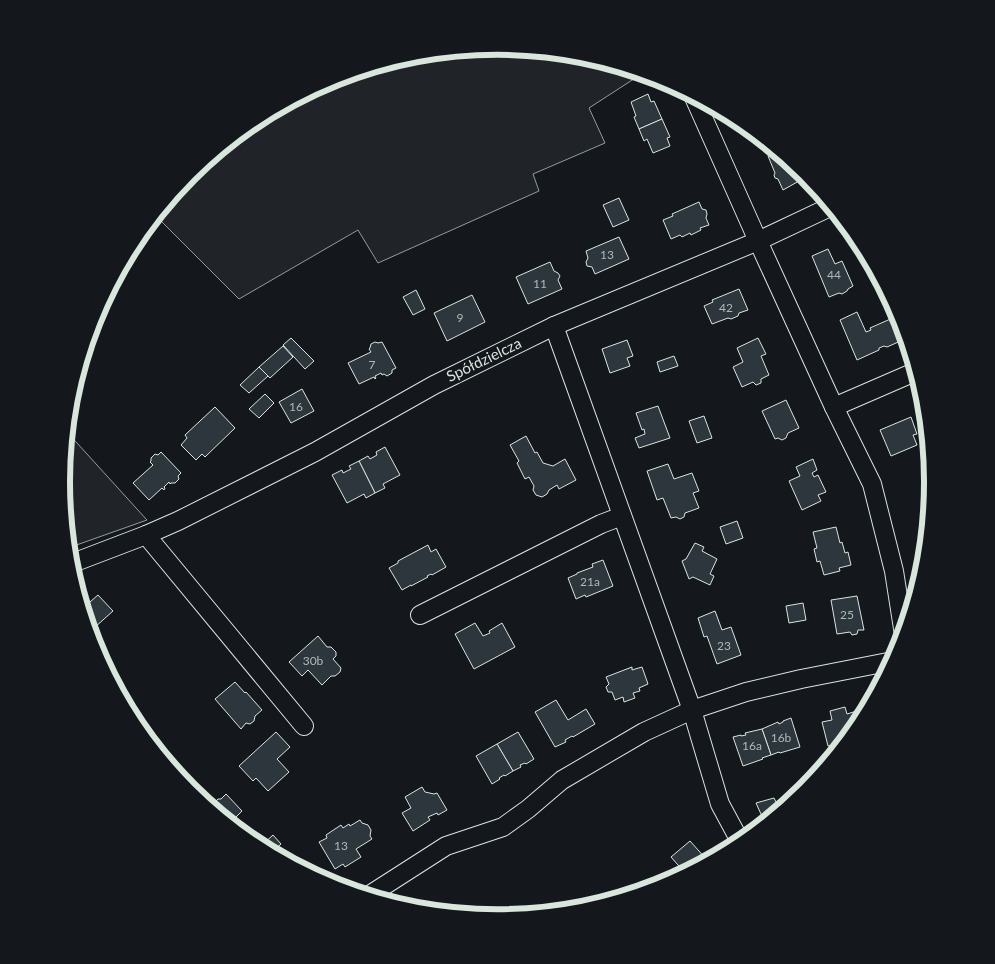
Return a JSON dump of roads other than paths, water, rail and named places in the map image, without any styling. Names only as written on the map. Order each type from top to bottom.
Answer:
[{"type":"street","points":[[697,105],[834,407],[872,484],[894,571],[902,620]]},
{"type":"street","name":"Spółdzielcza","points":[[78,561],[178,521],[315,452],[434,385],[554,326],[758,241],[826,209]]},
{"type":"street","points":[[554,326],[692,710],[720,804],[737,836]]},
{"type":"street","points":[[834,407],[911,374]]},
{"type":"street","points":[[420,615],[601,524],[622,516]]},
{"type":"street","points":[[146,535],[304,726]]},
{"type":"street","points":[[376,891],[446,846],[503,827],[562,780],[644,732],[692,710],[746,692],[884,663]]}]
